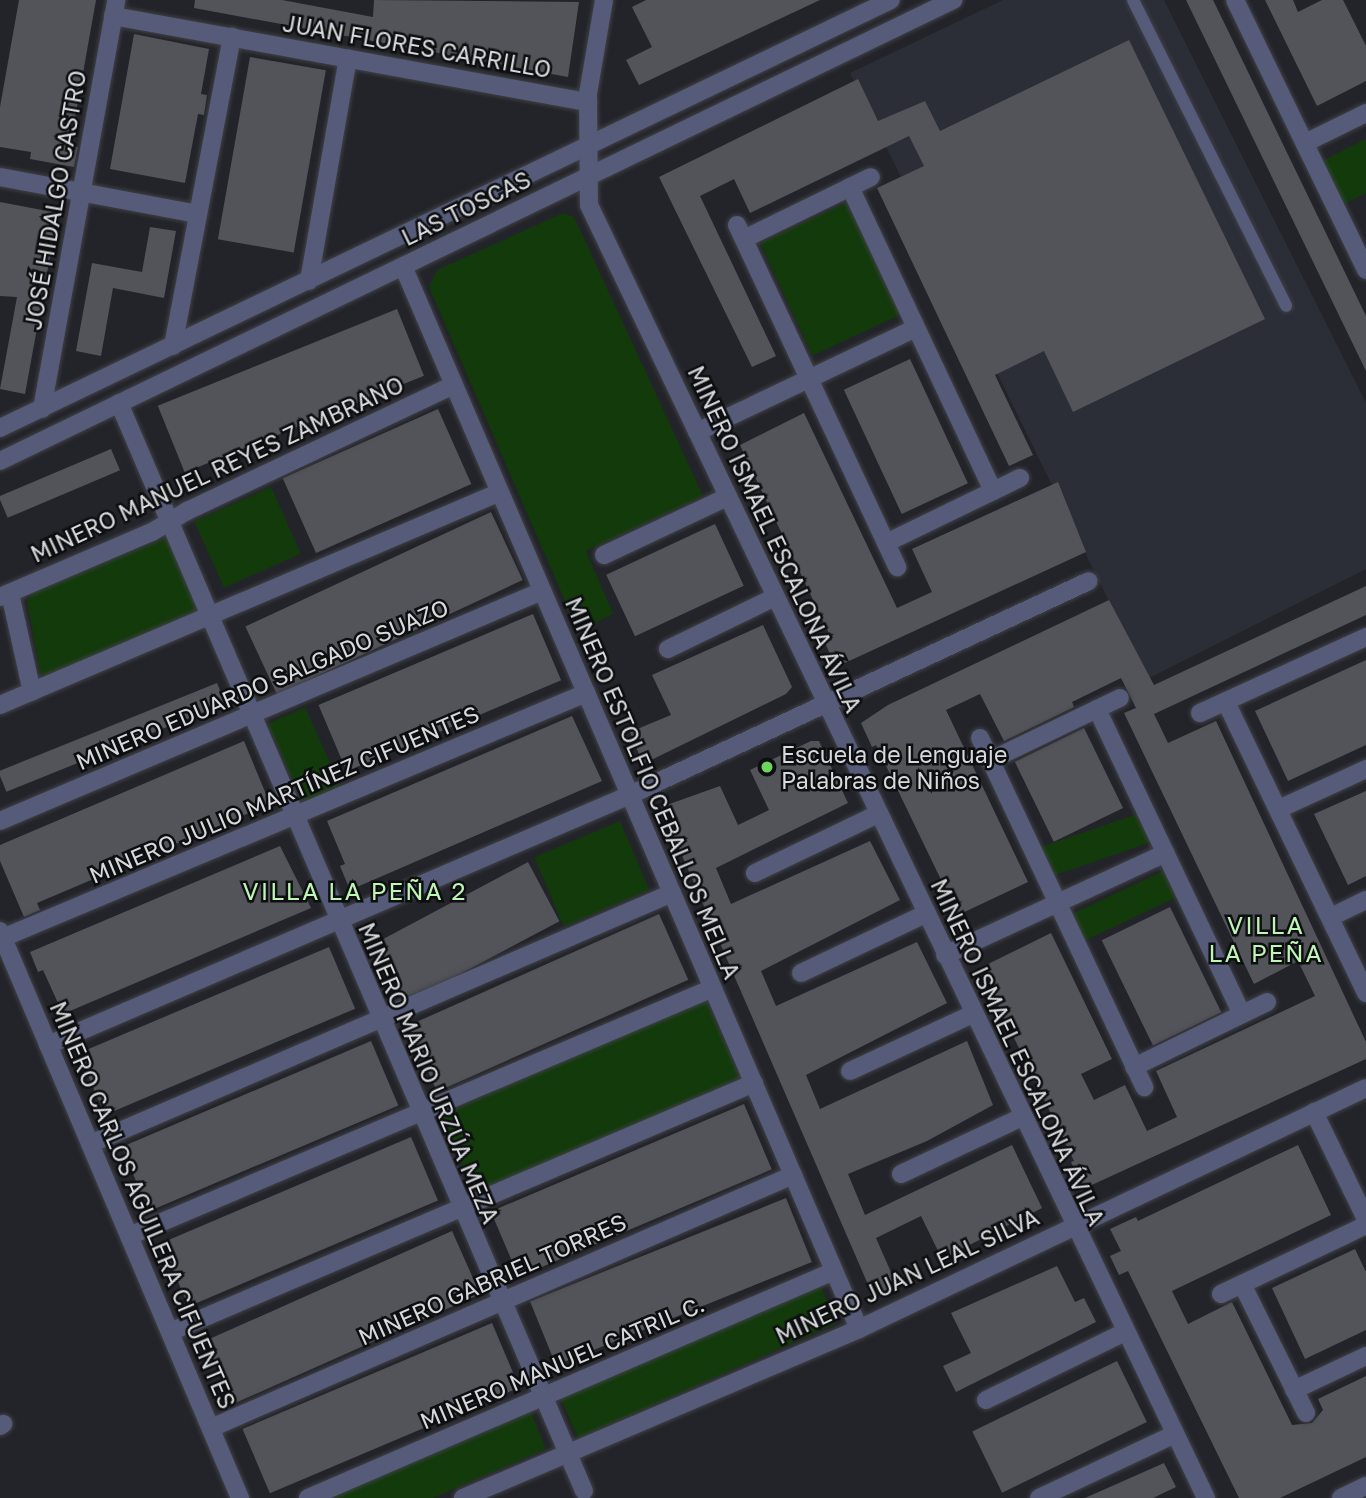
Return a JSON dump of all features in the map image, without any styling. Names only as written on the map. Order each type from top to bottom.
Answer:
[{"type":"street","name":"MINERO ISMAEL ESCALONA ÁVILA","points":[[604,0],[588,102],[589,147],[586,177],[589,205],[1073,1225],[1206,1498]]},
{"type":"street","name":"LAS TOSCAS","points":[[0,428],[891,0]]},
{"type":"street","name":"LAS TOSCAS","points":[[0,461],[953,0]]},
{"type":"street","points":[[1235,0],[1366,270]]},
{"type":"street","name":"JUAN FLORES CARRILLO","points":[[115,8],[232,37],[588,102]]},
{"type":"street","name":"JOSÉ HIDALGO CASTRO","points":[[41,409],[115,8]]},
{"type":"street","points":[[173,346],[232,37]]},
{"type":"street","points":[[309,281],[348,58]]},
{"type":"street","points":[[1305,144],[1366,113]]},
{"type":"street","points":[[0,177],[198,214]]},
{"type":"street","points":[[871,177],[741,232],[897,567]]},
{"type":"street","points":[[850,187],[993,491]]},
{"type":"street","name":"MINERO ESTOLFIO CEBALLOS MELLA","points":[[403,266],[859,1329]]},
{"type":"street","points":[[697,432],[916,328]]},
{"type":"street","name":"MINERO MANUEL REYES ZAMBRANO","points":[[5,595],[170,521],[454,385]]},
{"type":"street","name":"MINERO MARIO URZÚA MEZA","points":[[119,403],[212,616],[337,921],[584,1491]]},
{"type":"street","points":[[886,543],[1020,478]]},
{"type":"street","points":[[0,705],[500,492]]},
{"type":"street","points":[[604,555],[727,497]]},
{"type":"street","points":[[48,1045],[630,795],[1089,581]]},
{"type":"street","name":"MINERO EDUARDO SALGADO SUAZO","points":[[0,821],[542,591]]},
{"type":"street","points":[[5,595],[32,692]]},
{"type":"street","points":[[668,649],[775,597]]},
{"type":"street","points":[[1200,713],[1366,637]]},
{"type":"street","name":"MINERO JULIO MARTÍNEZ CIFUENTES","points":[[1,936],[293,817],[586,693]]},
{"type":"street","points":[[991,760],[1120,698]]},
{"type":"street","points":[[1226,702],[1271,797],[1281,808],[1366,993]]},
{"type":"street","points":[[1097,709],[1242,1014]]},
{"type":"street","points":[[980,738],[1144,1087]]},
{"type":"street","points":[[1281,808],[1366,769]]},
{"type":"street","points":[[755,873],[878,814]]},
{"type":"street","points":[[945,955],[1166,853]]},
{"type":"street","points":[[90,1144],[672,893]]},
{"type":"street","points":[[1331,917],[1366,900]]},
{"type":"street","points":[[801,973],[925,914]]},
{"type":"street","name":"MINERO CARLOS AGUILERA CIFUENTES","points":[[1,936],[240,1498]]},
{"type":"street","points":[[129,1236],[713,988]]},
{"type":"street","points":[[1135,1067],[1267,1002]]},
{"type":"street","points":[[850,1072],[973,1014]]},
{"type":"street","points":[[170,1332],[754,1083]]},
{"type":"street","name":"MINERO JUAN LEAL SILVA","points":[[463,1498],[859,1329],[1366,1088]]},
{"type":"street","points":[[1314,1112],[1366,1219]]},
{"type":"street","points":[[901,1174],[1022,1117]]},
{"type":"street","name":"MINERO GABRIEL TORRES","points":[[211,1428],[793,1175]]},
{"type":"street","points":[[1221,1294],[1366,1225]]},
{"type":"street","name":"MINERO MANUEL CATRIL C.","points":[[308,1498],[834,1272]]},
{"type":"street","points":[[1242,1284],[1306,1413]]},
{"type":"street","points":[[986,1400],[1125,1332]]},
{"type":"street","points":[[1294,1390],[1366,1356]]},
{"type":"street","points":[[1039,1498],[1175,1434]]},
{"type":"street","points":[[1341,1498],[1366,1486]]},
{"type":"lane","points":[[1133,0],[1286,306]]},
{"type":"shaded area","points":[[1003,0],[1164,0],[1366,403],[1366,569],[1147,679],[850,73]]},
{"type":"green space","points":[[1366,139],[1366,193],[1340,206],[1318,163]]},
{"type":"green space","points":[[848,202],[900,314],[812,355],[760,243]]},
{"type":"green space","points":[[563,213],[574,217],[703,496],[586,551],[613,614],[578,631],[429,287],[437,270]]},
{"type":"green space","points":[[271,487],[301,554],[224,588],[194,521]]},
{"type":"green space","points":[[163,539],[171,541],[198,609],[193,617],[48,677],[40,673],[27,601],[33,593]]},
{"type":"green space","points":[[305,707],[341,787],[303,804],[268,724]]},
{"type":"green space","points":[[1140,813],[1150,842],[1049,877],[1039,848]]},
{"type":"green space","points":[[620,821],[649,890],[564,926],[534,857]]},
{"type":"green space","points":[[1161,872],[1168,875],[1179,896],[1084,941],[1072,917],[1076,912]]},
{"type":"green space","points":[[705,998],[740,1077],[475,1195],[440,1116]]},
{"type":"green space","points":[[819,1283],[837,1323],[578,1438],[560,1398]]},
{"type":"green space","points":[[529,1408],[546,1449],[433,1498],[321,1498]]},
{"type":"building","points":[[19,0],[96,0],[70,146],[78,147],[74,167],[30,159],[31,152],[0,147],[0,107]]},
{"type":"building","points":[[195,0],[282,0],[373,17],[374,0],[579,2],[568,77],[194,8]]},
{"type":"building","points":[[646,0],[820,0],[639,85],[626,60],[652,47],[632,7]]},
{"type":"building","points":[[1186,0],[1213,0],[1234,43],[1366,316],[1366,371]]},
{"type":"building","points":[[1265,0],[1293,0],[1298,12],[1322,0],[1343,0],[1366,46],[1366,81],[1317,106]]},
{"type":"building","points":[[134,34],[209,49],[201,94],[207,95],[204,115],[198,114],[185,183],[110,169]]},
{"type":"building","points":[[1129,40],[1265,319],[1073,412],[1044,351],[995,375],[1033,455],[1009,466],[877,188],[924,166],[909,136],[750,213],[734,179],[700,196],[776,356],[752,367],[659,177],[858,79],[878,121],[925,101],[940,131]]},
{"type":"building","points":[[250,57],[326,70],[294,253],[218,239]]},
{"type":"building","points":[[0,202],[58,213],[25,394],[0,389],[17,297],[0,296]]},
{"type":"building","points":[[150,227],[176,231],[164,298],[113,288],[101,356],[76,351],[92,263],[142,272]]},
{"type":"building","points":[[397,309],[424,376],[185,472],[158,406]]},
{"type":"building","points":[[910,359],[968,483],[902,514],[844,390]]},
{"type":"building","points":[[438,409],[471,484],[316,553],[283,478]]},
{"type":"building","points":[[804,413],[897,608],[932,592],[912,549],[1058,482],[1086,552],[836,667],[825,643],[832,640],[740,445]]},
{"type":"building","points":[[111,449],[120,470],[8,518],[0,496]]},
{"type":"building","points":[[491,512],[523,580],[277,695],[245,627]]},
{"type":"building","points":[[715,524],[744,586],[635,636],[606,575]]},
{"type":"building","points":[[1366,586],[1366,615],[1154,714],[1168,743],[1216,721],[1366,1042],[1366,1059],[1083,1189],[1071,1162],[1074,1161],[980,968],[1051,933],[1112,1059],[1081,1074],[1094,1100],[1125,1085],[1147,1131],[1177,1117],[1156,1071],[1315,996],[1298,961],[1254,984],[1124,713],[1136,708],[1121,678],[1072,702],[1074,707],[1004,741],[980,694],[946,710],[1028,882],[958,915],[876,745],[872,747],[861,723],[888,705],[1109,600],[1154,685]]},
{"type":"building","points":[[533,614],[561,680],[347,771],[319,705]]},
{"type":"building","points":[[763,625],[792,687],[786,694],[643,764],[630,732],[671,715],[652,675]]},
{"type":"building","points":[[1366,660],[1366,745],[1288,781],[1255,711]]},
{"type":"building","points":[[217,683],[225,703],[6,792],[0,771]]},
{"type":"building","points":[[572,716],[602,781],[350,890],[340,866],[345,864],[327,821]]},
{"type":"building","points":[[1084,728],[1123,808],[1054,842],[1015,762]]},
{"type":"building","points":[[244,741],[270,804],[37,903],[40,910],[24,917],[0,861],[0,845]]},
{"type":"building","points":[[811,741],[819,741],[848,803],[716,868],[731,904],[870,841],[900,900],[761,971],[776,1006],[917,942],[947,1003],[806,1075],[820,1109],[967,1041],[993,1105],[927,1141],[848,1174],[865,1215],[1012,1145],[1042,1208],[942,1259],[921,1216],[876,1238],[897,1286],[873,1296],[661,807],[720,786],[738,825],[769,810],[750,770]]},
{"type":"building","points":[[1366,791],[1366,876],[1348,885],[1314,814]]},
{"type":"building","points":[[280,846],[311,908],[63,1014],[43,970],[38,972],[30,952]]},
{"type":"building","points":[[528,862],[559,921],[407,1002],[375,943]]},
{"type":"building","points":[[1170,907],[1221,1012],[1153,1045],[1102,940]]},
{"type":"building","points":[[659,914],[688,980],[437,1092],[408,1026]]},
{"type":"building","points":[[329,947],[355,1009],[105,1115],[79,1053]]},
{"type":"building","points":[[371,1041],[398,1105],[149,1211],[122,1147]]},
{"type":"building","points":[[744,1104],[772,1169],[519,1277],[491,1211]]},
{"type":"building","points":[[411,1137],[438,1201],[189,1306],[162,1243]]},
{"type":"building","points":[[1298,1145],[1331,1215],[1172,1291],[1188,1324],[1232,1302],[1292,1425],[1312,1423],[1323,1410],[1318,1399],[1366,1376],[1366,1457],[1280,1498],[1239,1498],[1128,1271],[1119,1275],[1110,1256],[1121,1251],[1110,1229],[1136,1217],[1138,1221]]},
{"type":"building","points":[[786,1198],[812,1262],[556,1365],[530,1301]]},
{"type":"building","points":[[452,1231],[480,1294],[233,1404],[205,1341]]},
{"type":"building","points":[[1355,1249],[1366,1272],[1366,1330],[1305,1359],[1272,1288]]},
{"type":"building","points":[[1057,1266],[1075,1302],[1084,1298],[1096,1322],[956,1392],[943,1366],[971,1353],[951,1313]]},
{"type":"building","points":[[492,1323],[519,1387],[270,1493],[243,1429]]},
{"type":"building","points":[[1117,1361],[1147,1422],[1002,1493],[972,1432]]},
{"type":"building","points":[[1164,1463],[1176,1487],[1153,1498],[1085,1498]]},
{"type":"place","name":"Escuela de Lenguaje Palabras de Niños","points":[[767,767]]},
{"type":"district","name":"VILLA LA PEÑA 2","points":[[355,891]]},
{"type":"district","name":"VILLA LA PEÑA","points":[[1266,939]]}]
